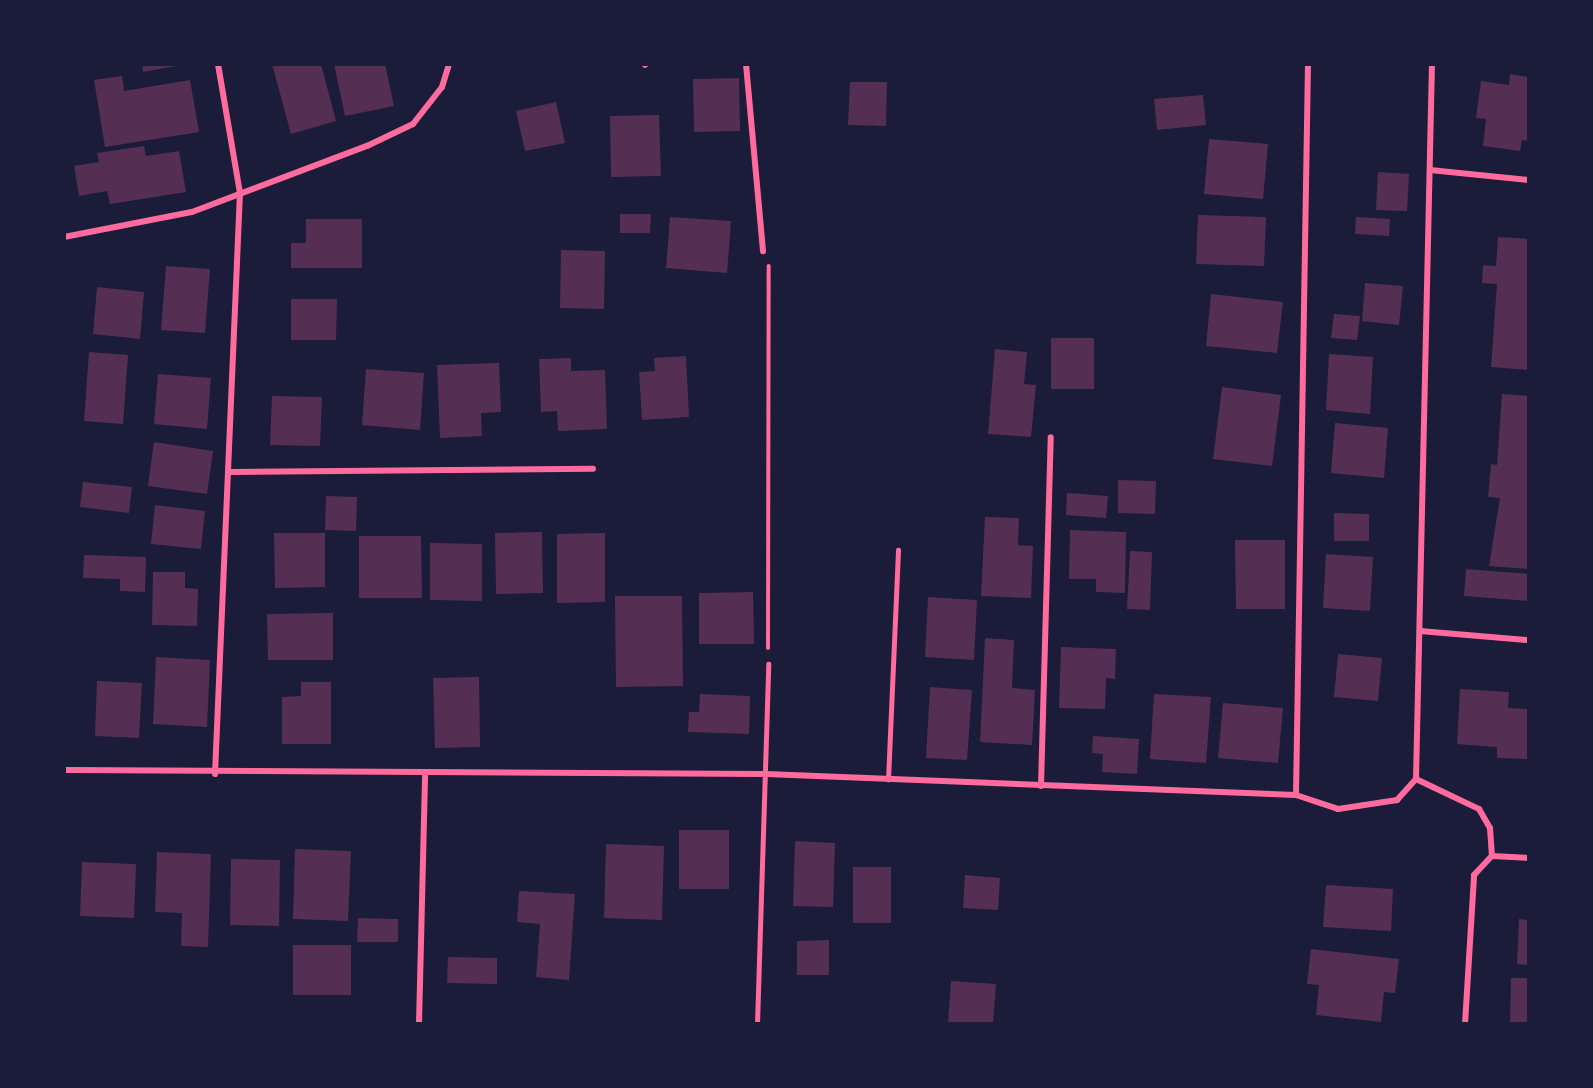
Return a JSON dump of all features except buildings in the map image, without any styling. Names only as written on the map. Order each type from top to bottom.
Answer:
[{"type":"street","points":[[215,774],[231,472],[240,193],[218,64]]},
{"type":"street","points":[[64,237],[192,212],[412,124],[442,87],[449,64]]},
{"type":"street","points":[[746,64],[763,251]]},
{"type":"street","points":[[1296,795],[1308,64]]},
{"type":"street","points":[[64,770],[215,774],[766,774],[1296,795],[1338,809],[1369,808],[1397,800],[1416,779],[1432,64]]},
{"type":"street","points":[[1430,170],[1528,180]]},
{"type":"street","points":[[1041,786],[1051,437]]},
{"type":"street","points":[[231,472],[593,469]]},
{"type":"street","points":[[1420,631],[1528,640]]},
{"type":"street","points":[[419,1023],[425,773]]},
{"type":"street","points":[[1416,779],[1479,809],[1491,828],[1492,856],[1474,875],[1466,1023]]},
{"type":"street","points":[[1492,856],[1528,858]]},
{"type":"lane","points":[[888,780],[898,550]]},
{"type":"lane","points":[[757,1023],[768,664]]},
{"type":"path","points":[[763,251],[772,277],[768,664]]}]
